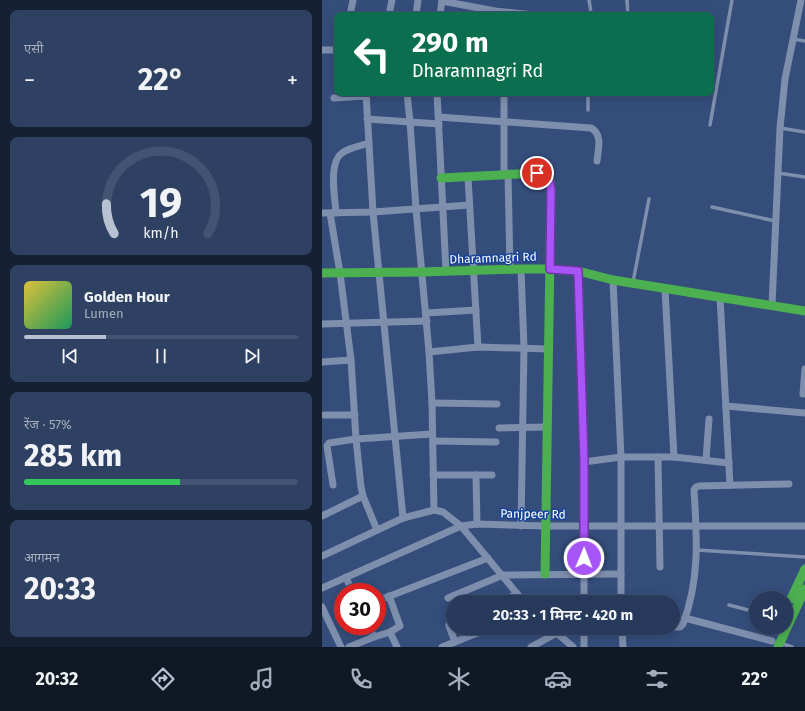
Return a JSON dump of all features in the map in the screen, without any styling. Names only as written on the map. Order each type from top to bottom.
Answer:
[{"type":"main road","points":[[441,178],[506,173],[543,174],[548,177],[550,182],[545,574]]},
{"type":"main road","name":"Dharamnagri Rd","points":[[322,273],[446,272],[521,268],[578,271],[613,280],[805,311]]},
{"type":"main road","points":[[793,595],[805,570]]},
{"type":"main road","points":[[775,644],[805,589]]},
{"type":"street","points":[[351,12],[353,0]]},
{"type":"street","points":[[390,12],[392,0]]},
{"type":"street","points":[[416,12],[418,0]]},
{"type":"street","points":[[440,12],[442,0],[471,3],[495,11],[505,12]]},
{"type":"street","points":[[772,305],[780,128],[792,39],[801,0]]},
{"type":"street","points":[[322,50],[334,50]]},
{"type":"street","points":[[334,98],[355,96]]},
{"type":"street","points":[[366,96],[373,212],[385,322],[403,518]]},
{"type":"street","points":[[407,96],[416,209],[427,317],[432,403],[434,510]]},
{"type":"street","points":[[437,96],[446,272]]},
{"type":"street","points":[[504,96],[510,269]]},
{"type":"street","points":[[367,119],[410,122],[504,121],[591,128],[598,134],[597,161]]},
{"type":"street","points":[[369,143],[351,148],[342,153],[335,162],[333,213],[351,360],[356,439],[361,487],[363,496],[377,530]]},
{"type":"street","points":[[468,177],[478,347]]},
{"type":"street","points":[[322,213],[373,212],[469,205]]},
{"type":"street","points":[[521,268],[524,348],[521,526]]},
{"type":"street","points":[[578,271],[584,462],[584,595]]},
{"type":"street","points":[[613,280],[621,457],[621,595]]},
{"type":"street","points":[[665,289],[674,457]]},
{"type":"street","points":[[720,297],[730,485]]},
{"type":"street","points":[[322,324],[385,322],[476,310]]},
{"type":"street","points":[[429,352],[478,347],[548,349]]},
{"type":"street","points":[[322,362],[351,360]]},
{"type":"street","points":[[803,394],[805,369]]},
{"type":"street","points":[[432,403],[497,404]]},
{"type":"street","points":[[726,406],[805,413]]},
{"type":"street","points":[[324,415],[355,414]]},
{"type":"street","points":[[706,460],[709,419]]},
{"type":"street","points":[[499,428],[546,427]]},
{"type":"street","points":[[333,485],[328,446],[329,443],[395,436],[496,442]]},
{"type":"street","points":[[584,462],[621,457],[674,457],[729,463]]},
{"type":"street","points":[[658,457],[660,566]]},
{"type":"street","points":[[433,475],[492,475]]},
{"type":"street","points":[[476,475],[477,524]]},
{"type":"street","points":[[680,627],[686,618],[694,582],[698,550],[694,490],[696,487],[789,484]]},
{"type":"street","points":[[322,516],[363,496]]},
{"type":"street","points":[[322,556],[403,518],[434,510],[443,512],[461,526],[503,575],[517,594]]},
{"type":"street","name":"Panjpeer Rd","points":[[322,588],[461,526],[477,524],[521,526],[805,526]]},
{"type":"street","points":[[386,597],[488,558]]},
{"type":"street","points":[[455,595],[503,575],[621,574]]},
{"type":"street","points":[[346,577],[348,583]]},
{"type":"street","points":[[350,647],[390,632],[400,626],[389,596]]},
{"type":"street","points":[[322,607],[341,647]]},
{"type":"street","points":[[686,618],[775,644]]},
{"type":"street","points":[[390,632],[397,647]]},
{"type":"street","points":[[452,635],[455,642]]},
{"type":"street","points":[[442,647],[472,635]]},
{"type":"street","points":[[531,647],[547,635]]},
{"type":"street","points":[[560,635],[573,647]]},
{"type":"street","points":[[584,635],[584,647]]},
{"type":"street","points":[[622,635],[623,647]]},
{"type":"lane","points":[[589,0],[591,12]]},
{"type":"lane","points":[[627,0],[628,12]]},
{"type":"lane","points":[[710,125],[732,0]]},
{"type":"lane","points":[[792,39],[805,41]]},
{"type":"lane","points":[[588,96],[588,110]]},
{"type":"lane","points":[[780,128],[805,132]]},
{"type":"lane","points":[[778,173],[805,177]]},
{"type":"lane","points":[[633,283],[649,199]]},
{"type":"lane","points":[[712,207],[775,221]]},
{"type":"lane","points":[[698,550],[805,557]]},
{"type":"lane","points":[[729,605],[749,610]]},
{"type":"lane","points":[[775,644],[792,647]]},
{"type":"traffic: fast","points":[[441,178],[537,173],[546,175],[550,181],[545,574]]},
{"type":"traffic: fast","points":[[322,273],[521,269],[578,271],[613,280],[805,311]]},
{"type":"traffic: fast","points":[[793,595],[805,569]]},
{"type":"traffic: fast","points":[[778,647],[805,589]]},
{"type":"route","points":[[537,173],[548,177],[550,182],[550,269],[578,271],[584,462],[584,558]]}]
